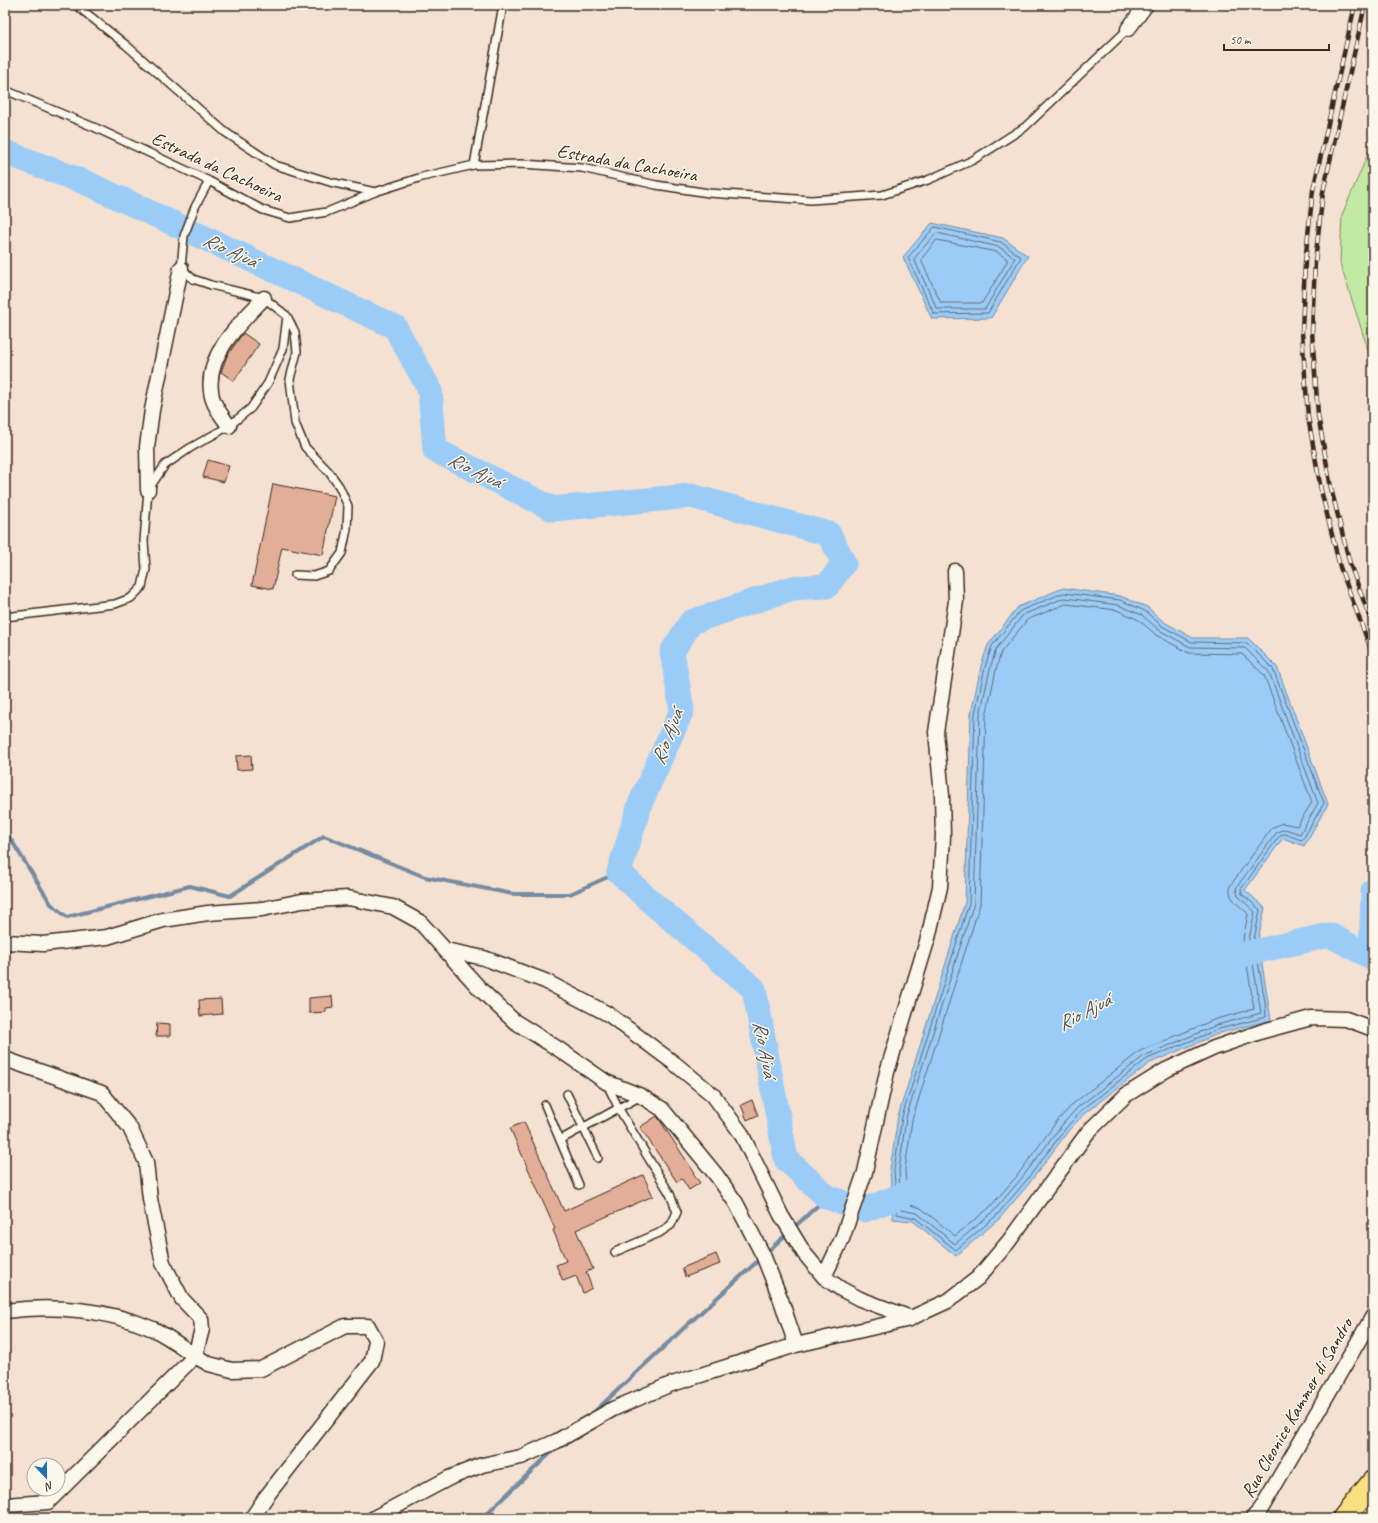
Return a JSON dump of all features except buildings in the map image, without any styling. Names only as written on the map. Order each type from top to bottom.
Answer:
[{"type":"highway","points":[[1344,1518],[1373,1482]]},
{"type":"street","points":[[1128,29],[1146,5]]},
{"type":"street","points":[[148,490],[147,447],[151,417],[181,268]]},
{"type":"street","points":[[229,426],[218,411],[211,392],[212,371],[219,352],[239,324],[264,298]]},
{"type":"street","points":[[824,1277],[842,1239],[865,1172],[887,1072],[928,938],[940,887],[943,836],[942,796],[936,732],[956,601],[956,571]]},
{"type":"street","points":[[5,942],[43,944],[107,937],[163,920],[208,913],[262,909],[302,901],[348,898],[393,907],[420,922],[481,990],[514,1021],[560,1050],[606,1082],[641,1096],[662,1109],[717,1176],[736,1203],[763,1255],[781,1300],[796,1345]]},
{"type":"street","points":[[446,950],[484,958],[545,981],[608,1014],[674,1062],[713,1095],[741,1133],[781,1216],[804,1253],[824,1277],[841,1289],[860,1299],[911,1318]]},
{"type":"street","points":[[374,1518],[449,1478],[482,1465],[521,1457],[557,1441],[613,1409],[668,1385],[796,1345],[911,1318],[948,1301],[978,1278],[1008,1241],[1088,1132],[1126,1095],[1166,1070],[1214,1048],[1263,1031],[1311,1018],[1346,1019],[1373,1029]]},
{"type":"street","points":[[5,1059],[102,1093],[130,1128],[146,1162],[150,1199],[163,1263],[182,1299],[201,1319],[202,1329],[195,1356],[48,1502],[5,1505]]},
{"type":"street","points":[[5,1311],[26,1308],[71,1309],[109,1315],[154,1330],[209,1364],[232,1370],[261,1369],[346,1326],[368,1326],[376,1341],[372,1361],[266,1497],[252,1518]]},
{"type":"street","name":"Rua Cleonice Kammer di Sandro","points":[[1253,1518],[1261,1509],[1373,1316]]},
{"type":"lane","points":[[76,5],[126,45],[225,132],[275,165],[330,182],[375,192]]},
{"type":"lane","points":[[474,165],[503,5]]},
{"type":"lane","name":"Estrada da Cachoeira","points":[[5,90],[96,128],[209,181],[263,210],[290,218],[327,212],[375,192],[422,177],[474,165],[522,164],[582,168],[656,186],[709,194],[811,200],[882,195],[928,180],[973,160],[1025,127],[1128,29]]},
{"type":"lane","points":[[209,181],[195,207],[184,236],[181,268],[193,279],[211,286],[264,298],[287,316],[295,332],[297,352],[290,379],[295,423],[305,447],[329,472],[339,486],[348,506],[347,529],[342,553],[329,571],[314,576],[295,575]]},
{"type":"lane","points":[[5,617],[115,604],[131,598],[142,587],[146,569],[144,541],[148,490],[165,465],[190,448],[229,426],[251,408],[268,383],[283,349],[287,316]]},
{"type":"lane","points":[[606,1082],[619,1109],[670,1194],[677,1212],[671,1225],[659,1233],[614,1252]]},
{"type":"lane","points":[[567,1094],[598,1158]]},
{"type":"lane","points":[[560,1140],[583,1129],[641,1096]]},
{"type":"lane","points":[[545,1105],[579,1186]]},
{"type":"green space","points":[[1373,142],[1373,365],[1340,263],[1342,215]]},
{"type":"water","points":[[932,223],[1003,238],[1028,256],[991,318],[932,319],[903,257]]},
{"type":"water","points":[[1063,588],[1120,596],[1147,607],[1164,622],[1193,638],[1248,638],[1277,667],[1328,804],[1304,846],[1283,838],[1245,890],[1265,908],[1258,939],[1271,1020],[1220,1033],[1150,1063],[1085,1113],[1069,1130],[1028,1185],[999,1219],[956,1256],[913,1221],[893,1219],[890,1170],[898,1116],[965,902],[971,714],[981,666],[988,645],[1018,607]]},
{"type":"waterway","name":"Rio Ajuá","points":[[5,152],[89,184],[395,327],[430,390],[435,450],[553,509],[691,496],[829,534],[844,563],[827,586],[793,588],[691,622],[672,652],[682,710],[640,804],[619,872],[651,902],[754,989],[786,1159],[827,1197],[864,1210],[924,1187]]},
{"type":"waterway","points":[[5,830],[51,904],[67,917],[190,886],[230,896],[324,836],[425,877],[513,894],[570,894],[619,872]]},
{"type":"waterway","points":[[1371,956],[1373,891]]},
{"type":"waterway","name":"Rio Ajuá","points":[[1226,958],[1330,935],[1373,958]]},
{"type":"waterway","points":[[766,1253],[827,1197]]},
{"type":"waterway","points":[[591,1415],[761,1258]]},
{"type":"waterway","points":[[482,1518],[557,1447]]},
{"type":"railway","points":[[1355,5],[1313,190],[1305,262],[1302,332],[1308,417],[1321,490],[1340,567],[1373,655]]},
{"type":"railway","points":[[1365,5],[1323,192],[1315,262],[1312,331],[1318,415],[1331,488],[1350,564],[1373,626]]}]
